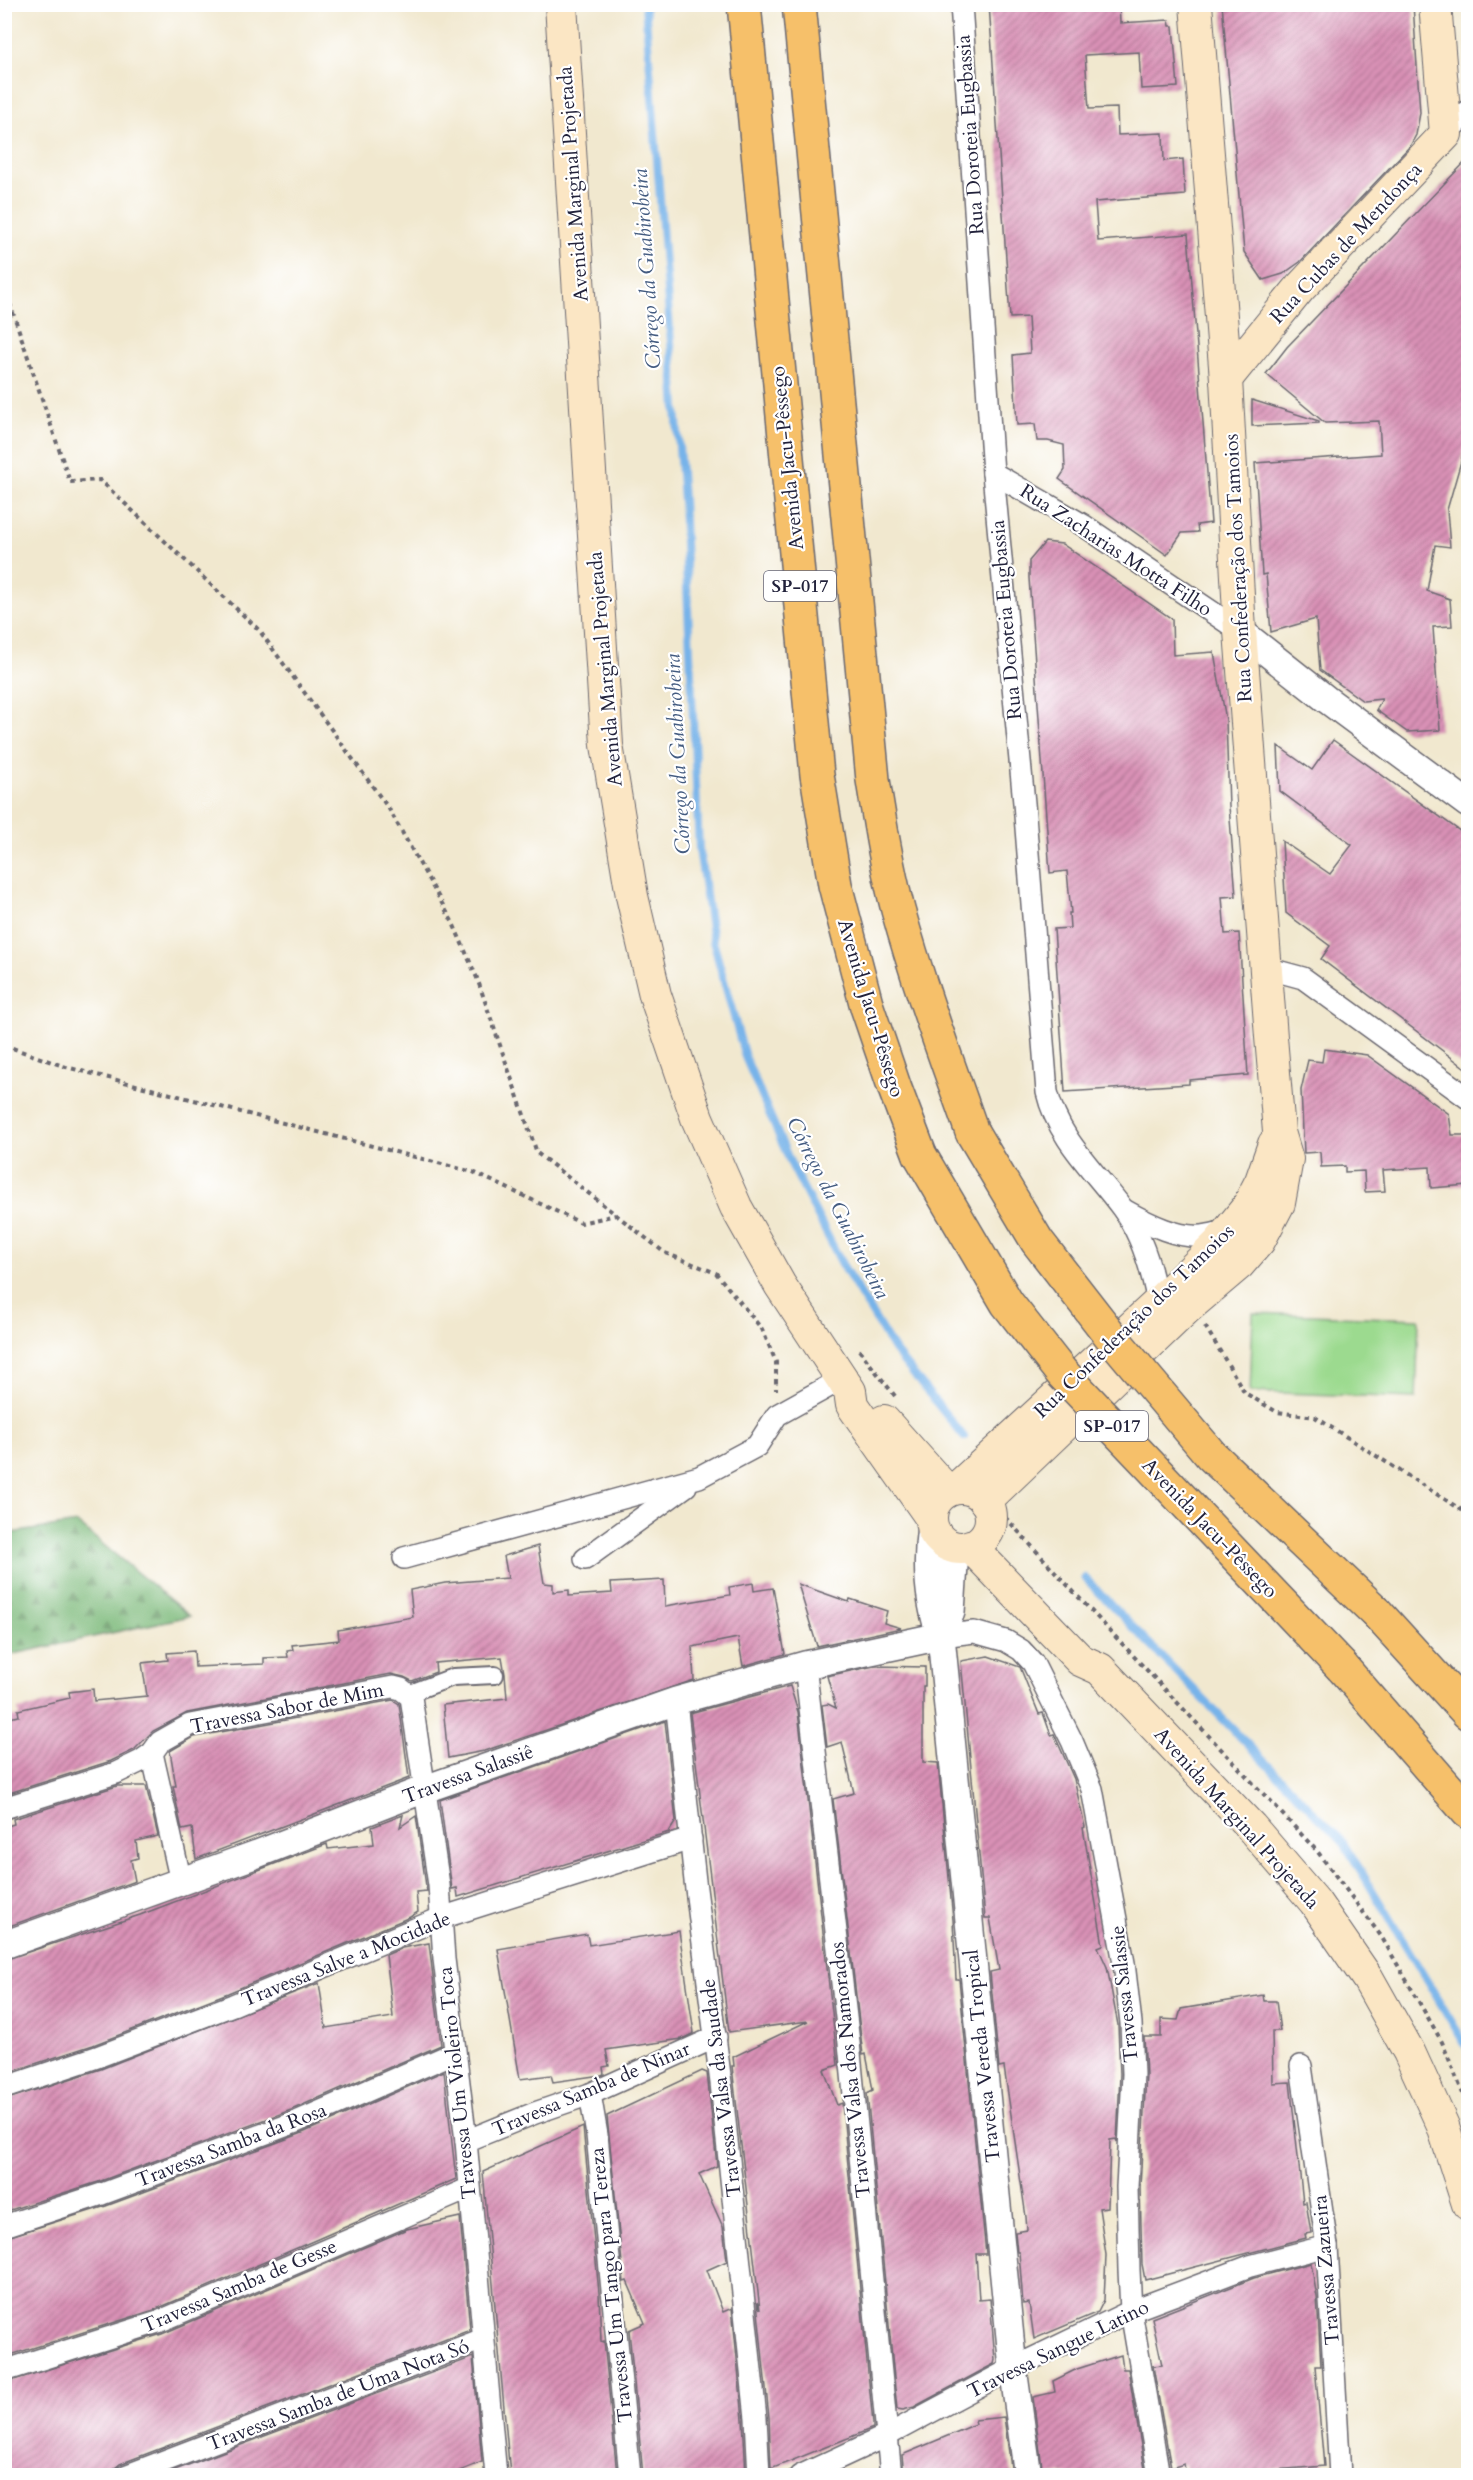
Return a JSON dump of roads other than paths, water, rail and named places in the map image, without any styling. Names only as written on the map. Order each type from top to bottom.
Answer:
[{"type":"highway","name":"Avenida Jacu-Pêssego","points":[[744,4],[817,775],[835,885],[867,1007],[920,1155],[1007,1303],[1062,1373],[1342,1667],[1468,1812]]},
{"type":"highway","name":"SP-017","points":[[799,4],[872,769],[883,844],[898,909],[924,996],[972,1132],[1037,1240],[1114,1340],[1211,1455],[1376,1612],[1468,1713]]},
{"type":"main road","name":"Avenida Marginal Projetada","points":[[561,4],[607,745],[632,896],[655,995],[697,1118],[736,1207],[780,1285],[846,1385],[852,1405],[941,1505]]},
{"type":"main road","name":"Rua Confederação dos Tamoios","points":[[985,1501],[1171,1323],[1239,1264],[1259,1240],[1279,1203],[1287,1159],[1279,1132],[1266,968],[1240,631],[1226,379],[1196,4]]},
{"type":"main road","points":[[1435,4],[1446,134]]},
{"type":"main road","name":"Rua Cubas de Mendonça","points":[[1226,379],[1300,288],[1446,134]]},
{"type":"main road","name":"Rua Confederação dos Tamoios","points":[[941,1505],[1218,1244],[1247,1208],[1261,1181],[1268,1156],[1279,1132]]},
{"type":"main road","points":[[977,1492],[985,1501],[990,1514],[972,1542],[952,1546],[939,1539],[941,1505],[977,1492]]},
{"type":"main road","name":"Avenida Marginal Projetada","points":[[972,1542],[1094,1651],[1100,1669],[1251,1827],[1315,1902],[1355,1960],[1409,2052],[1443,2126],[1468,2204]]},
{"type":"street","name":"Rua Doroteia Eugbassia","points":[[961,4],[993,473],[1024,803],[1047,1092],[1060,1130],[1124,1210],[1150,1264],[1158,1303]]},
{"type":"street","name":"Rua Cubas de Mendonça","points":[[1446,134],[1468,111]]},
{"type":"street","name":"Rua Zacharias Motta Filho","points":[[993,473],[1083,525],[1240,631],[1326,699],[1468,804]]},
{"type":"street","points":[[1266,968],[1303,978],[1468,1098]]},
{"type":"street","name":"Rua Doroteia Eugbassia","points":[[1124,1210],[1154,1227],[1190,1235],[1206,1236],[1231,1228]]},
{"type":"street","points":[[585,1559],[699,1477],[757,1446],[777,1415],[846,1385]]},
{"type":"street","points":[[404,1558],[699,1477]]},
{"type":"street","name":"Travessa Vereda Tropical","points":[[941,1505],[927,1573],[932,1614],[941,1636],[1013,2368],[1028,2475]]},
{"type":"street","name":"Travessa Vereda Tropical","points":[[941,1636],[951,1612],[954,1565],[972,1542]]},
{"type":"street","name":"Travessa Salassie","points":[[941,1636],[974,1632],[1006,1641],[1021,1650],[1033,1663],[1072,1741],[1092,1789],[1124,1963],[1131,2024],[1133,2074],[1127,2187],[1131,2311],[1160,2475]]},
{"type":"street","name":"Travessa Salassiê","points":[[4,1945],[181,1882],[425,1789],[676,1701],[805,1665],[941,1636]]},
{"type":"street","name":"Travessa Valsa dos Namorados","points":[[805,1665],[849,2043],[891,2475]]},
{"type":"street","points":[[408,1694],[453,1677],[495,1675]]},
{"type":"street","name":"Travessa Sabor de Mim","points":[[4,1808],[116,1773],[141,1761],[152,1753],[160,1742],[190,1725],[377,1689],[393,1687],[408,1694]]},
{"type":"street","name":"Travessa Um Violeiro Toca","points":[[408,1694],[413,1705],[439,1885],[454,2053],[466,2141],[468,2189],[483,2339],[493,2475]]},
{"type":"street","name":"Travessa Valsa da Saudade","points":[[676,1701],[716,2037],[756,2418],[759,2475]]},
{"type":"street","points":[[152,1753],[181,1882]]},
{"type":"street","name":"Travessa Salve a Mocidade","points":[[4,2088],[97,2057],[233,2005],[441,1918],[691,1839]]},
{"type":"street","name":"Travessa Samba de Ninar","points":[[466,2141],[590,2094],[716,2037]]},
{"type":"street","name":"Travessa Samba da Rosa","points":[[4,2226],[102,2194],[296,2122],[454,2053]]},
{"type":"street","name":"Travessa Zazueira","points":[[1301,2066],[1327,2246],[1340,2475]]},
{"type":"street","name":"Travessa Um Tango para Tereza","points":[[590,2094],[597,2135],[630,2475]]},
{"type":"street","name":"Travessa Samba de Gesse","points":[[4,2371],[158,2322],[468,2189]]},
{"type":"street","name":"Travessa Sangue Latino","points":[[800,2475],[886,2436],[1013,2368],[1131,2311],[1250,2266],[1327,2246]]},
{"type":"street","name":"Travessa Samba de Uma Nota Só","points":[[125,2475],[483,2339]]},
{"type":"waterway","name":"Córrego da Guabirobeira","points":[[645,4],[683,499],[699,849],[713,941],[745,1057],[791,1164],[842,1264],[894,1350],[964,1437]]},
{"type":"waterway","points":[[1085,1578],[1344,1843],[1468,2049]]}]
